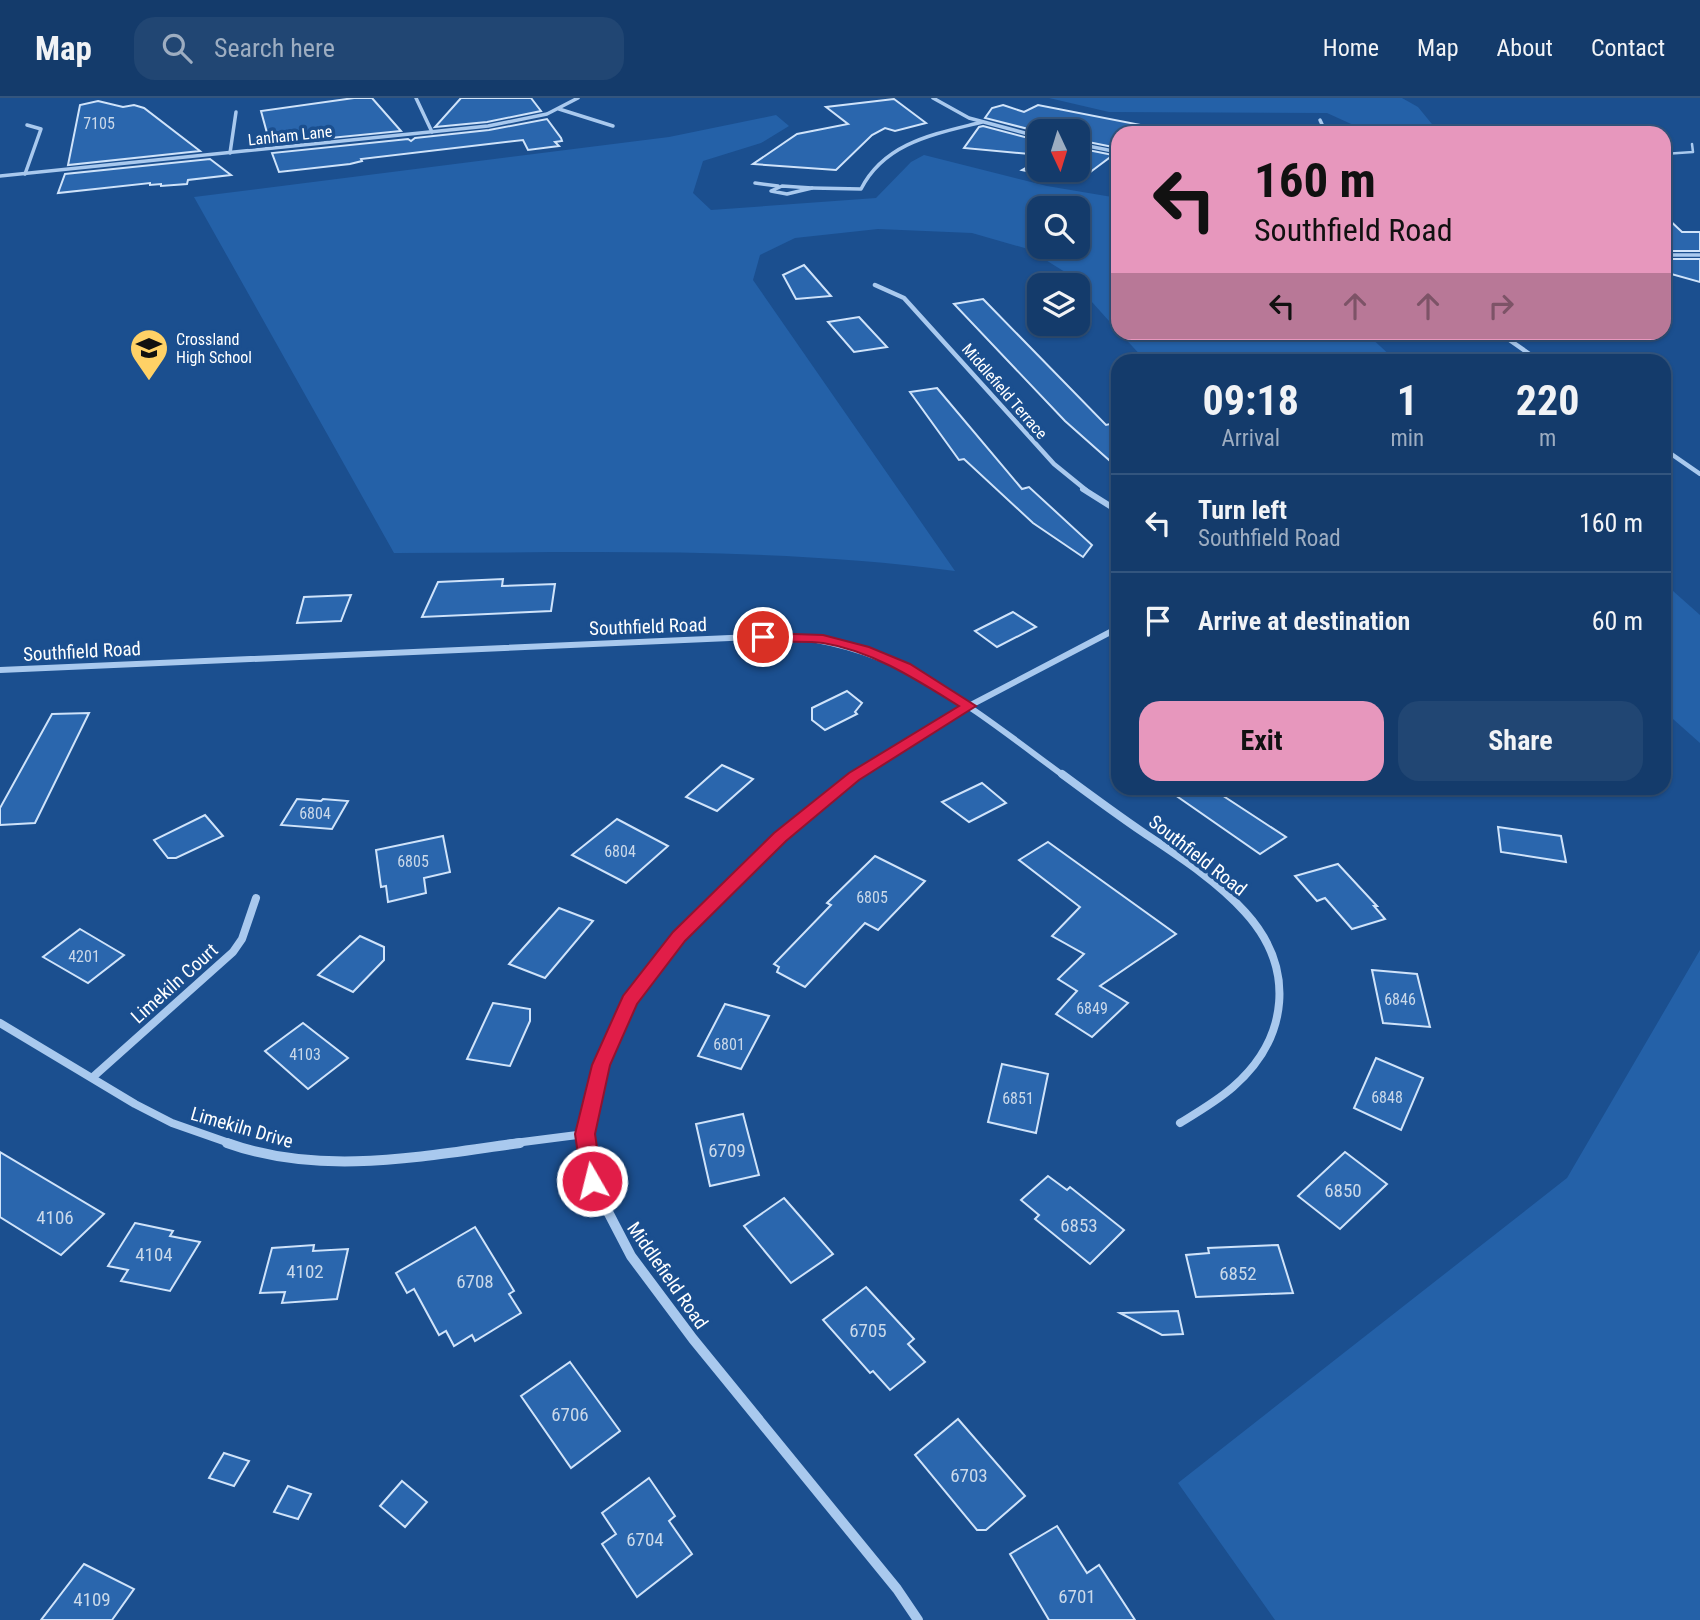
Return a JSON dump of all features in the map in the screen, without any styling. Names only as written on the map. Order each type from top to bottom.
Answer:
[{"type":"street","points":[[416,98],[432,132]]},
{"type":"street","name":"Lanham Lane","points":[[0,176],[513,122],[559,109],[578,98]]},
{"type":"street","points":[[933,98],[958,113],[1027,134]]},
{"type":"street","points":[[559,109],[613,126]]},
{"type":"street","points":[[230,153],[236,112]]},
{"type":"street","points":[[1320,120],[1323,126]]},
{"type":"street","points":[[755,183],[861,189],[870,172],[899,149],[931,136],[982,122]]},
{"type":"street","points":[[25,174],[41,129],[27,125]]},
{"type":"street","points":[[1090,146],[1111,151]]},
{"type":"street","points":[[782,186],[771,191],[787,194],[812,188]]},
{"type":"street","points":[[1671,255],[1700,254]]},
{"type":"street","name":"Middlefield Terrace","points":[[875,285],[904,298],[1054,464],[1073,482],[1111,507]]},
{"type":"street","points":[[1509,340],[1529,354]]},
{"type":"street","points":[[1671,454],[1700,474]]},
{"type":"street","name":"Middlefield Road","points":[[918,1620],[897,1589],[693,1339],[631,1256],[592,1181],[585,1134],[601,1065],[629,1001],[679,936],[780,837],[854,776],[969,706],[1111,632]]},
{"type":"street","name":"Southfield Road","points":[[1,672],[793,636],[844,644],[883,657],[934,683],[969,706],[1232,899],[1249,916],[1274,960],[1281,984],[1280,1005],[1272,1032],[1256,1062],[1234,1086],[1180,1123]]},
{"type":"street","name":"Limekiln Court","points":[[93,1077],[233,952],[242,939],[256,898]]},
{"type":"street","name":"Limekiln Drive","points":[[0,1023],[135,1104],[184,1128],[264,1153],[312,1161],[349,1162],[398,1159],[585,1134]]},
{"type":"lane","points":[[1671,154],[1693,152],[1692,144]]},
{"type":"shaded area","points":[[1049,98],[1402,98],[1418,107],[1434,126],[1356,126],[1327,113],[1109,112]]},
{"type":"shaded area","points":[[776,115],[789,126],[761,143],[703,161],[693,193],[711,210],[876,198],[911,162],[924,155],[1027,182],[1111,197],[1111,323],[1090,300],[1090,273],[1066,273],[1044,259],[1090,259],[1090,196],[1027,196],[1027,249],[972,233],[878,229],[795,238],[760,255],[753,280],[955,571],[885,563],[745,554],[394,553],[194,197],[669,137]]},
{"type":"shaded area","points":[[1126,340],[1374,340],[1389,354],[1139,354]]},
{"type":"shaded area","points":[[1671,589],[1700,615],[1700,743],[1671,717]]},
{"type":"shaded area","points":[[1700,950],[1700,1620],[1275,1620],[1178,1483],[1567,1178]]},
{"type":"building","points":[[372,98],[401,131],[270,144],[261,111]]},
{"type":"building","points":[[461,98],[531,98],[541,111],[487,122],[435,127]]},
{"type":"building","points":[[894,99],[926,123],[895,131],[885,128],[872,135],[836,170],[753,164],[797,134],[848,124],[826,107]]},
{"type":"building","points":[[98,101],[123,107],[134,105],[144,108],[200,151],[68,165],[80,105]]},
{"type":"building","points":[[1003,105],[1024,112],[1038,105],[1146,126],[1111,126],[1111,147],[1090,142],[1090,119],[1027,119],[1027,129],[985,118],[992,108]]},
{"type":"building","points":[[547,119],[561,138],[562,141],[555,142],[559,146],[528,150],[523,140],[361,159],[362,161],[350,164],[279,172],[272,153],[408,139],[411,141],[415,138],[489,130]]},
{"type":"building","points":[[979,127],[1027,138],[1027,154],[964,148]]},
{"type":"building","points":[[1090,150],[1111,156],[1090,172]]},
{"type":"building","points":[[210,159],[231,175],[188,180],[187,184],[161,186],[150,183],[58,193],[65,174]]},
{"type":"building","points":[[1671,222],[1682,232],[1700,232],[1700,251],[1671,251]]},
{"type":"building","points":[[1671,259],[1700,259],[1700,282],[1671,274]]},
{"type":"building","points":[[804,265],[831,296],[796,299],[783,275]]},
{"type":"building","points":[[983,299],[1106,425],[1111,425],[1111,462],[1065,421],[954,304]]},
{"type":"building","points":[[859,317],[887,347],[854,352],[828,322]]},
{"type":"building","points":[[937,388],[1022,489],[1029,487],[1092,545],[1083,557],[1033,523],[964,459],[959,460],[910,392]]},
{"type":"building","points":[[503,579],[502,586],[555,584],[551,611],[422,617],[438,582]]},
{"type":"building","points":[[351,595],[341,621],[297,623],[304,597]]},
{"type":"building","points":[[1013,612],[1036,627],[997,647],[975,631]]},
{"type":"building","points":[[847,691],[862,703],[855,712],[857,714],[825,730],[812,720],[812,708]]},
{"type":"building","points":[[89,713],[35,823],[0,825],[0,808],[52,714]]},
{"type":"building","points":[[722,765],[753,779],[717,811],[686,797]]},
{"type":"building","points":[[982,783],[1006,803],[969,822],[942,802]]},
{"type":"building","points":[[1175,795],[1222,795],[1286,837],[1260,854]]},
{"type":"building","points":[[297,799],[348,801],[332,829],[281,825]]},
{"type":"building","points":[[205,815],[223,836],[176,858],[168,858],[154,840]]},
{"type":"building","points":[[617,819],[668,846],[626,883],[572,855]]},
{"type":"building","points":[[1498,827],[1561,836],[1566,862],[1501,852]]},
{"type":"building","points":[[443,836],[450,872],[424,878],[426,893],[388,902],[386,886],[381,887],[376,850]]},
{"type":"building","points":[[1048,842],[1176,934],[1100,986],[1128,1003],[1092,1037],[1056,1014],[1077,991],[1058,979],[1084,954],[1052,936],[1080,907],[1019,860]]},
{"type":"building","points":[[875,856],[925,881],[878,930],[865,923],[805,987],[777,972],[779,967],[774,964],[831,905],[827,903]]},
{"type":"building","points":[[1338,864],[1377,906],[1374,906],[1385,919],[1352,929],[1325,898],[1317,901],[1295,876]]},
{"type":"building","points":[[559,908],[593,921],[545,978],[509,964]]},
{"type":"building","points":[[80,929],[124,955],[88,983],[43,957]]},
{"type":"building","points":[[360,936],[384,947],[384,960],[353,992],[318,975]]},
{"type":"building","points":[[1372,970],[1417,974],[1430,1027],[1383,1023]]},
{"type":"building","points":[[493,1003],[530,1009],[530,1021],[510,1066],[467,1059]]},
{"type":"building","points":[[725,1004],[769,1016],[741,1069],[698,1056]]},
{"type":"building","points":[[303,1023],[348,1058],[308,1089],[265,1051]]},
{"type":"building","points":[[1376,1058],[1423,1078],[1401,1130],[1354,1108]]},
{"type":"building","points":[[1002,1064],[1048,1074],[1036,1133],[988,1122]]},
{"type":"building","points":[[743,1114],[759,1175],[710,1186],[696,1124]]},
{"type":"building","points":[[0,1152],[104,1214],[61,1255],[0,1217]]},
{"type":"building","points":[[1345,1152],[1387,1184],[1340,1229],[1298,1196]]},
{"type":"building","points":[[1048,1176],[1067,1190],[1070,1187],[1124,1230],[1090,1264],[1035,1219],[1039,1215],[1021,1200]]},
{"type":"building","points":[[784,1198],[833,1254],[791,1283],[744,1226]]},
{"type":"building","points":[[135,1223],[173,1231],[170,1236],[200,1242],[170,1291],[121,1281],[128,1270],[108,1266]]},
{"type":"building","points":[[475,1227],[514,1291],[509,1294],[521,1313],[475,1341],[472,1335],[454,1346],[446,1331],[439,1335],[414,1289],[407,1293],[396,1273]]},
{"type":"building","points":[[314,1245],[313,1251],[348,1249],[337,1299],[282,1303],[285,1292],[260,1293],[272,1248]]},
{"type":"building","points":[[1278,1245],[1293,1293],[1196,1297],[1186,1255],[1209,1253],[1208,1248]]},
{"type":"building","points":[[866,1287],[914,1339],[908,1344],[925,1362],[890,1390],[873,1371],[870,1373],[823,1320]]},
{"type":"building","points":[[1178,1311],[1183,1334],[1162,1335],[1120,1313]]},
{"type":"building","points":[[570,1362],[620,1431],[571,1468],[521,1396]]},
{"type":"building","points":[[958,1419],[1025,1496],[986,1530],[977,1530],[915,1455]]},
{"type":"building","points":[[224,1453],[249,1461],[234,1486],[209,1478]]},
{"type":"building","points":[[649,1478],[675,1516],[669,1521],[692,1554],[637,1597],[602,1544],[616,1534],[602,1513]]},
{"type":"building","points":[[402,1481],[427,1502],[405,1527],[380,1506]]},
{"type":"building","points":[[288,1486],[311,1494],[298,1519],[274,1512]]},
{"type":"building","points":[[1057,1526],[1087,1573],[1099,1565],[1135,1620],[1049,1620],[1010,1554]]},
{"type":"building","points":[[84,1564],[134,1589],[112,1620],[41,1620]]},
{"type":"place","name":"Crossland High School","points":[[149,382]]},
{"type":"route","points":[[592,1181],[585,1134],[601,1065],[629,1001],[679,936],[780,837],[854,776],[969,706],[906,667],[864,650],[823,639],[763,637]]}]
